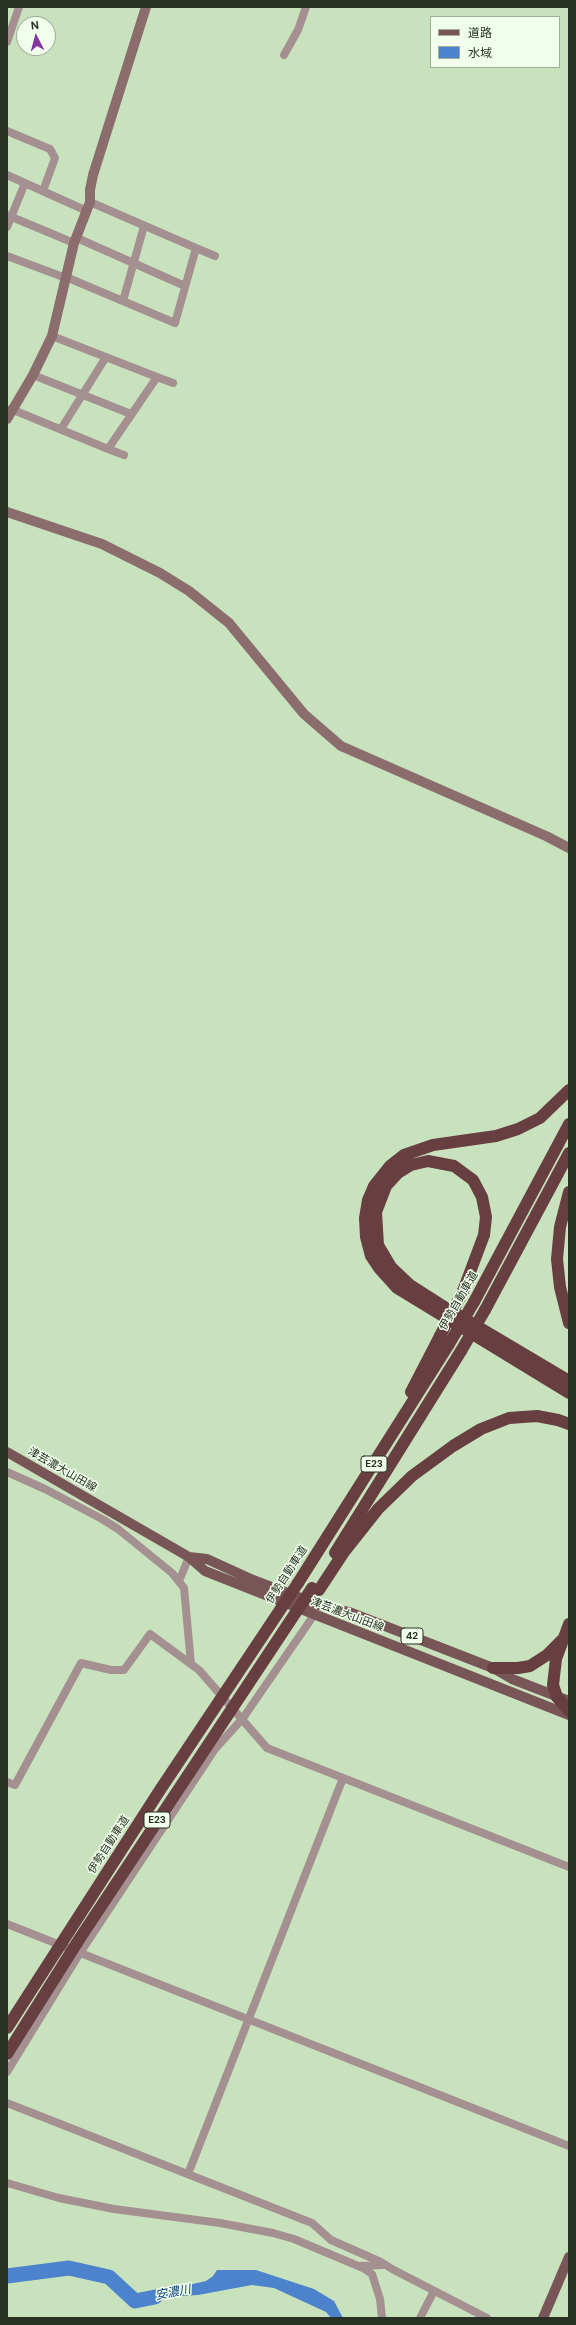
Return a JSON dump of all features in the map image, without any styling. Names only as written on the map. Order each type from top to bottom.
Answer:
[{"type":"highway","points":[[569,1090],[540,1118],[518,1130],[496,1136],[433,1145],[404,1155],[390,1166],[374,1186],[366,1207],[365,1218],[366,1237],[372,1256],[378,1268],[397,1288],[569,1393]]},
{"type":"highway","name":"伊勢自動車道","points":[[7,2028],[156,1796],[298,1583],[449,1344],[474,1302],[569,1124]]},
{"type":"highway","name":"E23","points":[[7,2054],[80,1938],[216,1732],[316,1589],[462,1351],[569,1153]]},
{"type":"highway","points":[[372,1467],[440,1336],[463,1291],[484,1235],[485,1206],[478,1187],[462,1170],[447,1164],[428,1161],[411,1165],[398,1173],[386,1186],[376,1212],[378,1245],[391,1267],[410,1285],[446,1308],[569,1381]]},
{"type":"highway","points":[[569,1192],[560,1227],[557,1259],[561,1294],[569,1323]]},
{"type":"highway","points":[[316,1589],[378,1509],[412,1476],[453,1446],[481,1429],[509,1418],[537,1416],[558,1420],[569,1424]]},
{"type":"highway","points":[[569,1624],[563,1638],[553,1672],[553,1685],[557,1696],[569,1711]]},
{"type":"highway","points":[[493,1668],[518,1668],[530,1666],[547,1655],[563,1638]]},
{"type":"main road","name":"津芸濃大山田線","points":[[7,1452],[189,1557],[205,1571],[569,1715]]},
{"type":"main road","name":"津芸濃大山田線","points":[[189,1557],[207,1559],[254,1580],[319,1605],[349,1612],[493,1668],[512,1679],[569,1701]]},
{"type":"main road","points":[[543,2318],[569,2257]]},
{"type":"street","points":[[7,42],[19,7]]},
{"type":"street","points":[[124,455],[60,429],[9,414],[34,375],[52,336],[76,241],[89,207],[93,175],[146,7]]},
{"type":"street","points":[[284,55],[298,30],[306,7]]},
{"type":"street","points":[[7,131],[50,149],[55,158],[43,191]]},
{"type":"street","points":[[7,175],[43,191],[144,226],[215,256]]},
{"type":"street","points":[[7,228],[9,216],[25,183]]},
{"type":"street","points":[[9,216],[134,263],[185,286]]},
{"type":"street","points":[[123,301],[144,226]]},
{"type":"street","points":[[7,256],[66,277],[175,323],[196,248]]},
{"type":"street","points":[[52,336],[173,383]]},
{"type":"street","points":[[60,429],[106,357]]},
{"type":"street","points":[[34,375],[131,414]]},
{"type":"street","points":[[108,449],[157,377]]},
{"type":"street","points":[[7,512],[102,544],[160,573],[189,591],[229,623],[304,714],[341,746],[546,836],[569,848]]},
{"type":"street","points":[[7,1472],[45,1489],[118,1529],[172,1573],[184,1588],[191,1664]]},
{"type":"street","points":[[45,1489],[52,1478]]},
{"type":"street","points":[[179,1581],[189,1557]]},
{"type":"street","points":[[7,2072],[80,1953],[216,1749],[243,1718],[314,1615]]},
{"type":"street","points":[[7,1782],[15,1785],[81,1663],[111,1670],[124,1670],[150,1634],[191,1664],[214,1685],[267,1748],[569,1867]]},
{"type":"street","points":[[188,2174],[343,1778]]},
{"type":"street","points":[[7,1924],[569,2146]]},
{"type":"street","points":[[7,2103],[312,2223],[331,2240],[385,2265],[487,2318]]},
{"type":"street","points":[[7,2183],[59,2198],[114,2209],[273,2233],[357,2266],[372,2274],[380,2299],[382,2318]]},
{"type":"street","points":[[357,2266],[385,2265]]},
{"type":"street","points":[[420,2318],[434,2291]]},
{"type":"water","points":[[217,2270],[256,2270],[314,2289],[334,2301],[343,2318],[331,2318],[326,2312],[274,2288],[252,2285],[198,2295],[168,2297],[133,2304],[139,2296],[206,2281],[213,2276]]},
{"type":"waterway","name":"安濃川","points":[[7,2276],[69,2268],[109,2277],[135,2301],[155,2297]]}]
